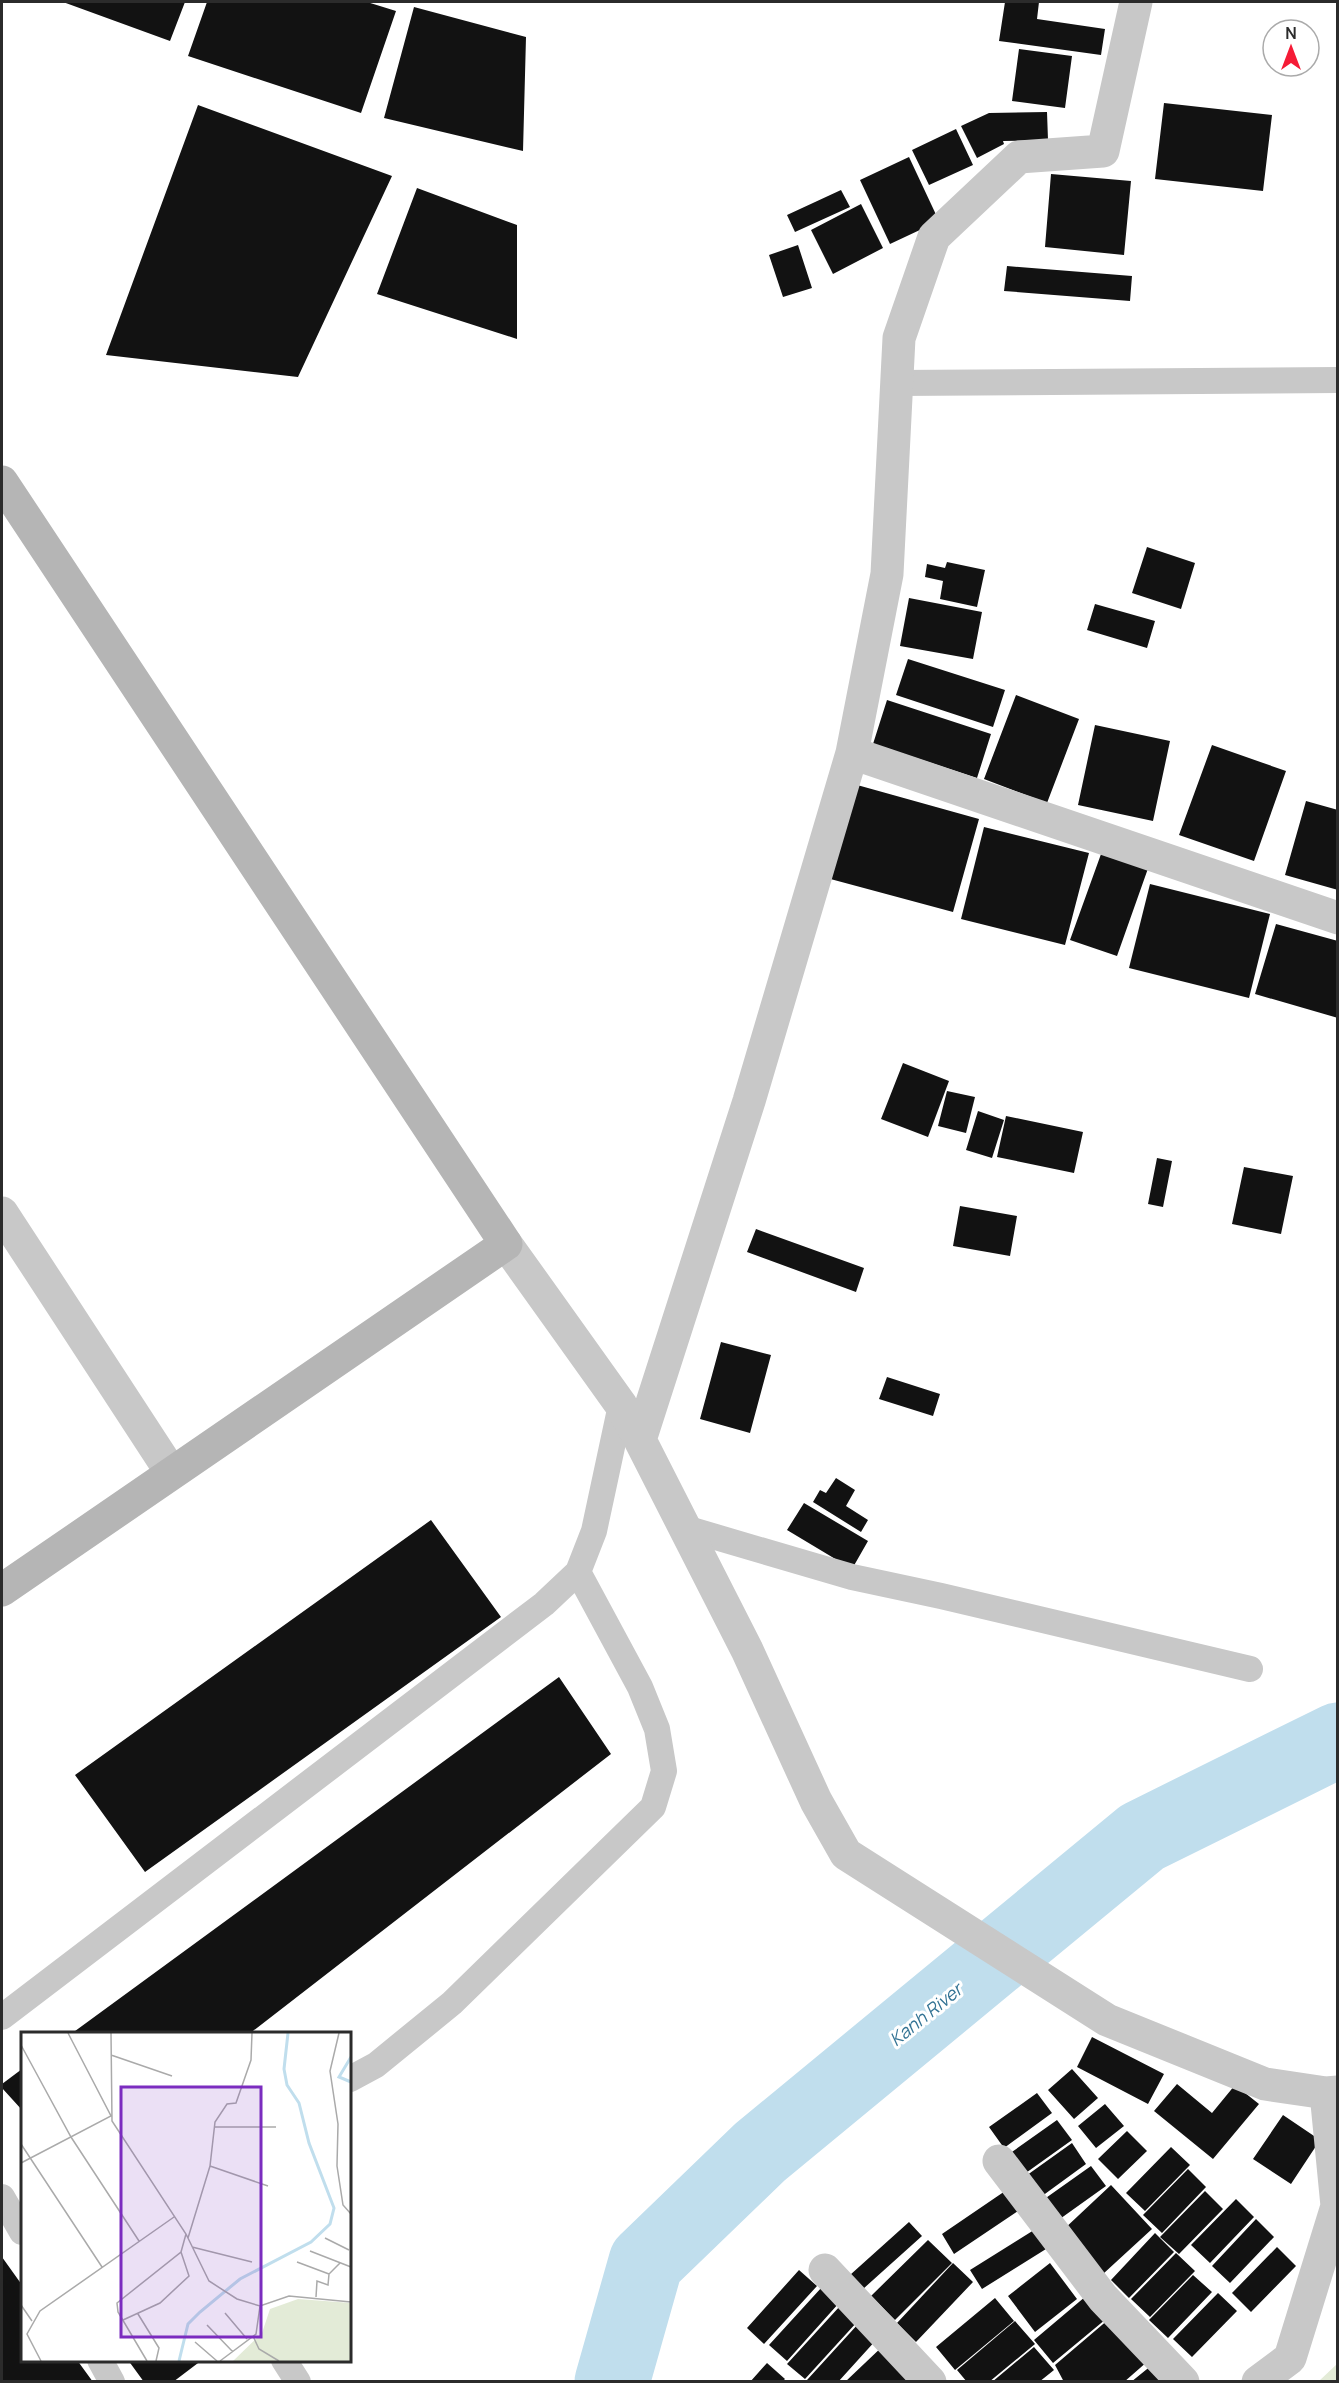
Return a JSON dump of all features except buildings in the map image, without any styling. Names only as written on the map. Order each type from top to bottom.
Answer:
[{"type":"street","points":[[640,1440],[749,1101],[852,753],[886,574],[899,338],[934,237],[1019,157],[1103,152],[1136,2]]},
{"type":"street","points":[[2,482],[506,1244],[621,1405],[747,1650],[816,1801],[846,1854],[1107,2020],[1265,2084],[1332,2093],[1337,2206],[1290,2358],[1263,2380]]},
{"type":"street","points":[[852,753],[1338,918]]},
{"type":"street","points":[[2,1214],[171,1472]]},
{"type":"street","points":[[2,1590],[506,1244]]},
{"type":"street","points":[[999,2161],[1103,2298],[1184,2382]]},
{"type":"street","points":[[825,2270],[930,2382]]},
{"type":"lane","points":[[896,382],[1338,380]]},
{"type":"lane","points":[[2,2017],[544,1604],[578,1572],[594,1531],[621,1405]]},
{"type":"lane","points":[[685,1528],[852,1577],[1250,1669]]},
{"type":"lane","points":[[351,2078],[376,2065],[452,2003],[653,1807],[664,1771],[657,1729],[640,1687],[578,1572]]},
{"type":"lane","points":[[2,2197],[21,2227]]},
{"type":"lane","points":[[101,2362],[112,2382]]},
{"type":"lane","points":[[285,2362],[298,2382]]},
{"type":"green space","points":[[1337,2364],[1337,2381],[1319,2381]]},
{"type":"waterway","name":"Kanh River","points":[[612,2382],[646,2262],[760,2152],[1142,1837],[1338,1740]]}]
